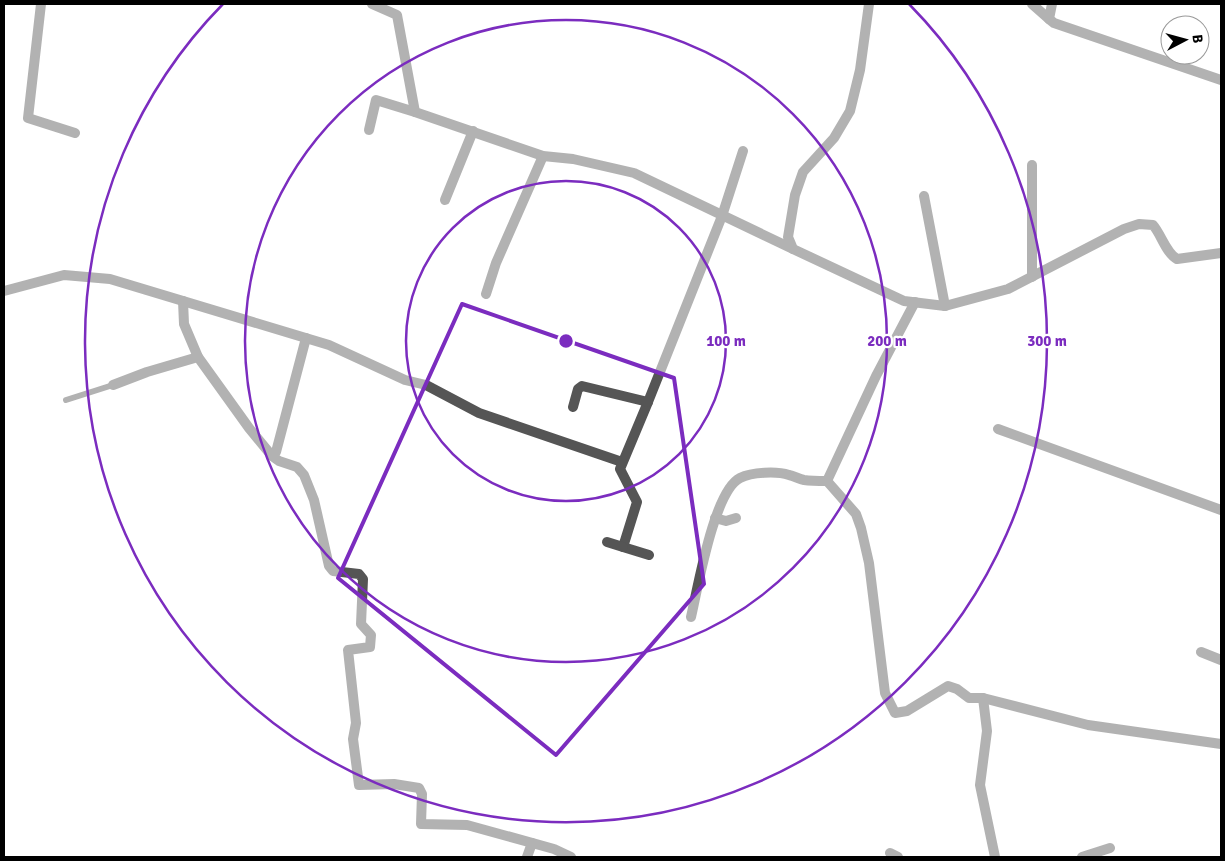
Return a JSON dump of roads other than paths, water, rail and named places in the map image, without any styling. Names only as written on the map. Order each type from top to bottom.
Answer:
[{"type":"street","points":[[41,4],[28,118],[75,133]]},
{"type":"street","points":[[372,4],[397,15],[415,112]]},
{"type":"street","points":[[793,249],[788,237],[795,195],[803,172],[834,138],[850,111],[860,70],[868,4]]},
{"type":"street","points":[[1032,4],[1048,19],[1070,30],[1221,80]]},
{"type":"street","points":[[1048,19],[1052,4]]},
{"type":"street","points":[[369,130],[376,100],[543,156],[573,159],[634,173],[904,301],[945,306],[1008,289],[1098,242],[1139,224],[1154,224],[1172,256],[1177,259],[1221,253]]},
{"type":"street","points":[[445,200],[473,131]]},
{"type":"street","points":[[623,546],[637,502],[636,497],[621,474],[622,462],[722,216],[744,151]]},
{"type":"street","points":[[486,294],[496,263],[543,156]]},
{"type":"street","points":[[1032,166],[1032,276]]},
{"type":"street","points":[[924,196],[945,306]]},
{"type":"street","points":[[4,291],[64,275],[110,279],[329,345],[404,380],[426,385],[479,412],[622,462]]},
{"type":"street","points":[[183,301],[184,324],[198,356],[249,428],[272,456],[297,467],[304,475],[314,500],[329,566],[333,571],[359,574],[363,579],[361,624],[370,635],[370,647],[348,650],[356,723],[353,739],[360,785],[394,784],[419,788],[422,794],[420,824],[467,825],[554,849],[571,857]]},
{"type":"street","points":[[827,481],[876,376],[915,302]]},
{"type":"street","points":[[276,452],[306,338]]},
{"type":"street","points":[[113,385],[198,356]]},
{"type":"street","points":[[573,406],[578,389],[582,386],[648,402]]},
{"type":"street","points":[[998,429],[1221,510]]},
{"type":"street","points":[[691,617],[716,518],[726,492],[740,478],[777,473],[789,474],[803,480],[827,481],[856,514],[861,528],[869,563],[885,693],[895,713],[908,711],[948,686],[957,689],[969,698],[983,698],[1088,725],[1221,744]]},
{"type":"street","points":[[716,518],[726,521],[736,518]]},
{"type":"street","points":[[607,542],[649,555]]},
{"type":"street","points":[[1201,652],[1221,660]]},
{"type":"street","points":[[983,698],[987,731],[980,785],[995,857]]},
{"type":"street","points":[[527,857],[532,843]]},
{"type":"street","points":[[1082,857],[1110,848]]},
{"type":"lane","points":[[66,400],[113,385]]}]
